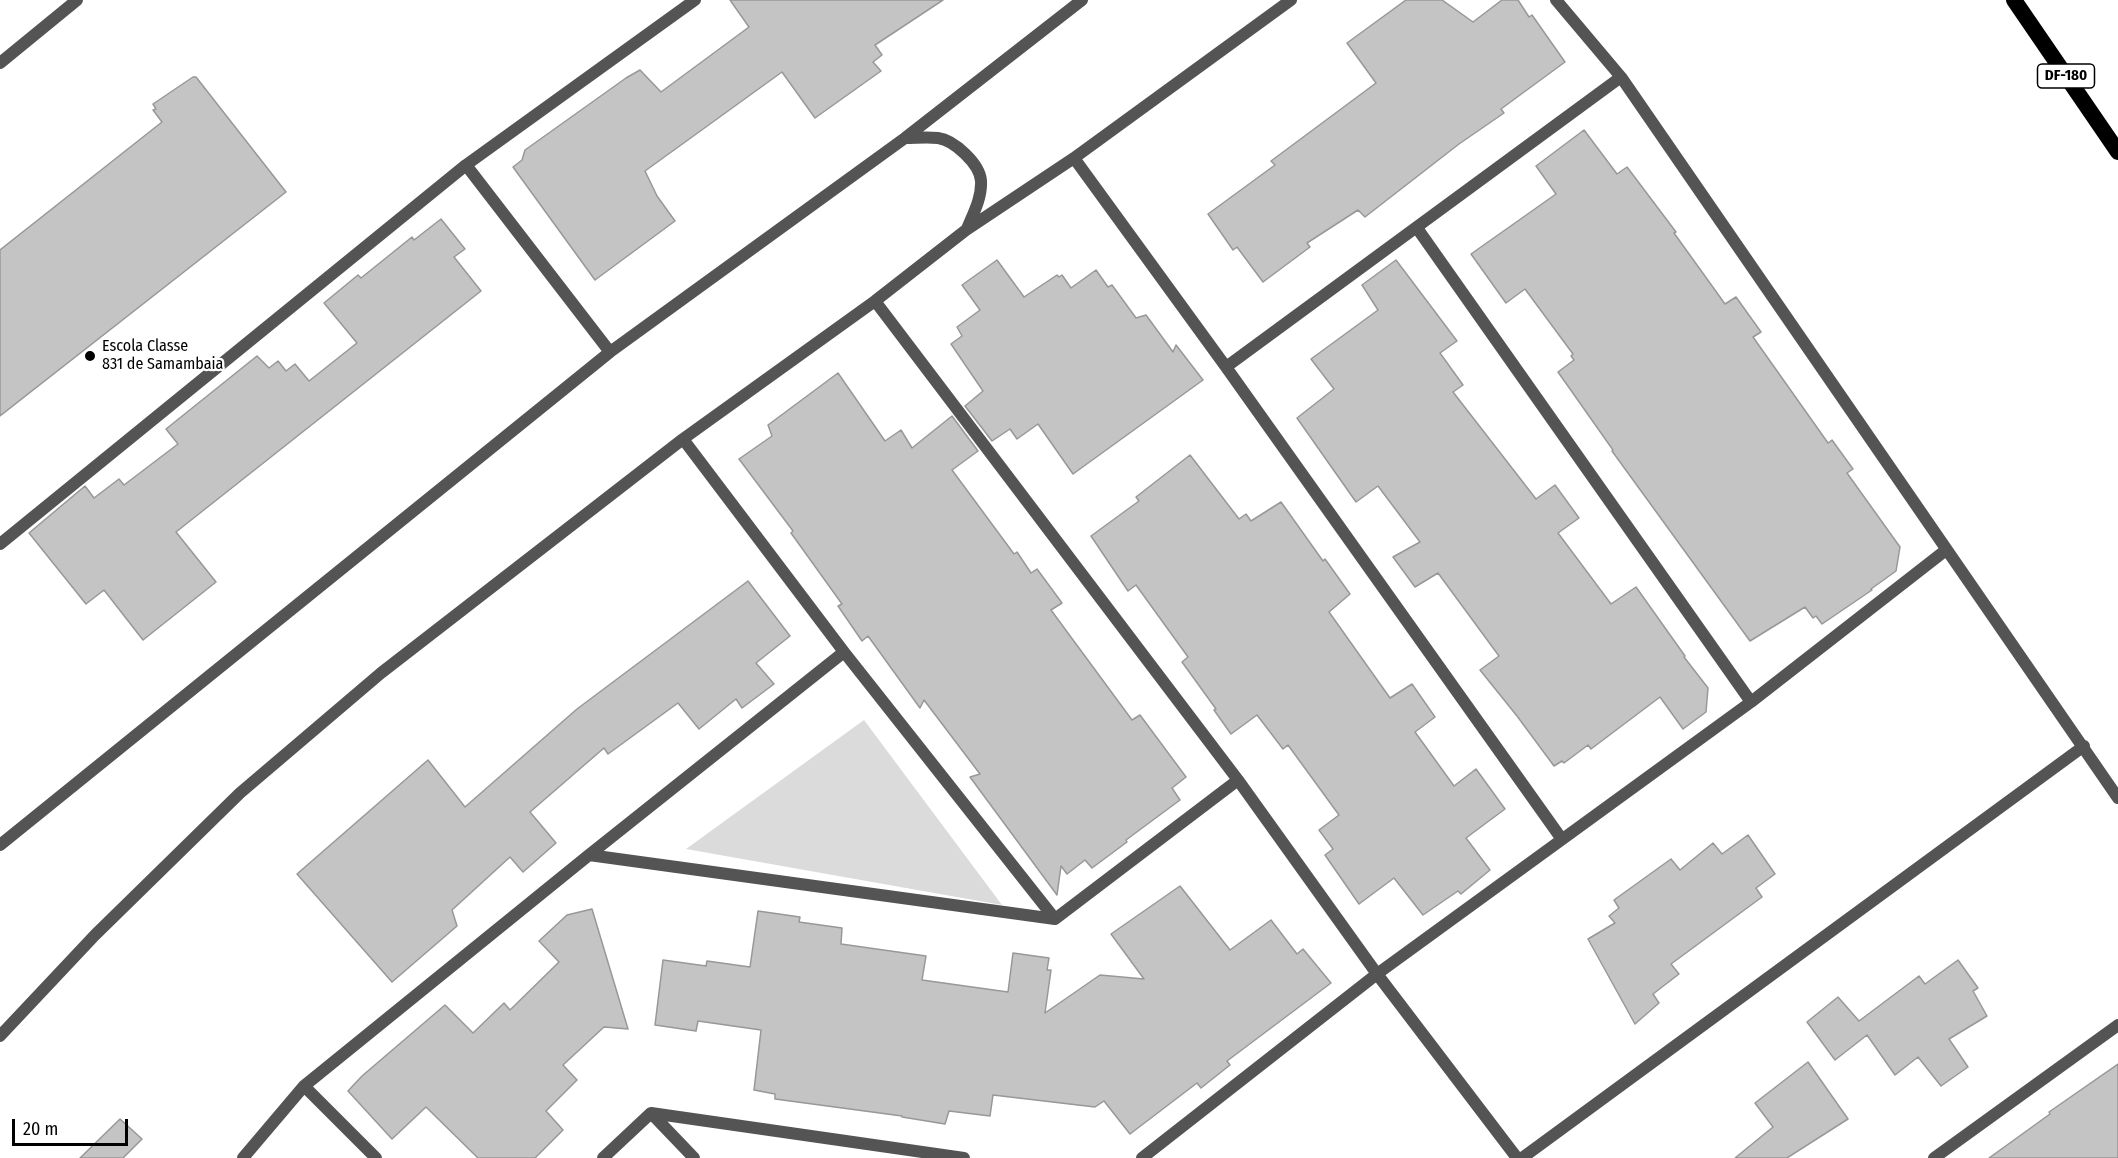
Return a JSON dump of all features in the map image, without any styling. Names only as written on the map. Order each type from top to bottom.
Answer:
[{"type":"highway","name":"DF-180","points":[[2014,0],[2118,152]]},
{"type":"street","points":[[0,63],[77,0]]},
{"type":"street","points":[[0,544],[466,165],[695,0]]},
{"type":"street","points":[[0,845],[610,352],[905,138],[1082,0]]},
{"type":"street","points":[[0,1036],[94,935],[240,793],[381,673],[683,439],[875,301],[966,231],[1074,158],[1291,0]]},
{"type":"street","points":[[1556,0],[1621,77],[2118,798]]},
{"type":"street","points":[[1226,367],[1621,77]]},
{"type":"street","points":[[905,138],[940,138],[959,148],[974,163],[982,179],[980,197],[966,231]]},
{"type":"street","points":[[1074,158],[1562,838]]},
{"type":"street","points":[[466,165],[610,352]]},
{"type":"street","points":[[1417,228],[1751,702]]},
{"type":"street","points":[[875,301],[1238,780],[1377,974],[1517,1158]]},
{"type":"street","points":[[683,439],[844,652],[1055,919]]},
{"type":"street","points":[[1142,1158],[1377,974],[1751,702],[1946,550]]},
{"type":"street","points":[[243,1158],[304,1086],[588,855],[844,652]]},
{"type":"street","points":[[1522,1158],[2084,746]]},
{"type":"street","points":[[588,855],[1055,919],[1238,780]]},
{"type":"street","points":[[1934,1158],[2118,1025]]},
{"type":"street","points":[[304,1086],[376,1158]]},
{"type":"street","points":[[603,1158],[651,1113]]},
{"type":"street","points":[[651,1113],[694,1158]]},
{"type":"street","points":[[651,1113],[964,1158]]},
{"type":"shaded area","points":[[864,720],[1002,905],[686,849]]},
{"type":"building","points":[[730,0],[943,0],[875,45],[882,55],[873,62],[881,71],[815,118],[782,72],[645,171],[657,196],[675,221],[595,280],[513,167],[522,160],[525,150],[626,78],[640,70],[661,92],[749,27]]},
{"type":"building","points":[[1406,0],[1442,0],[1473,22],[1502,0],[1518,0],[1529,17],[1532,15],[1565,62],[1501,109],[1504,113],[1459,144],[1365,217],[1358,210],[1307,243],[1310,247],[1263,282],[1237,247],[1233,250],[1208,214],[1275,165],[1271,161],[1376,83],[1347,43]]},
{"type":"building","points":[[196,77],[286,192],[0,416],[0,250],[162,122],[153,110],[156,109],[153,104]]},
{"type":"building","points":[[1584,130],[1617,174],[1627,167],[1676,232],[1674,233],[1725,304],[1736,297],[1761,332],[1753,337],[1828,443],[1832,440],[1853,469],[1847,473],[1900,547],[1896,571],[1822,624],[1816,616],[1813,618],[1805,607],[1750,641],[1612,451],[1558,372],[1574,360],[1571,356],[1573,354],[1525,289],[1506,303],[1471,254],[1556,194],[1536,166]]},
{"type":"building","points":[[441,219],[465,249],[454,257],[481,291],[176,532],[216,582],[143,640],[104,590],[86,604],[29,533],[85,486],[94,498],[119,479],[124,485],[178,444],[166,429],[257,356],[269,368],[278,361],[286,371],[295,364],[309,381],[357,343],[324,303],[358,275],[361,278],[412,237],[414,240]]},
{"type":"building","points":[[997,260],[1024,297],[1057,275],[1059,277],[1062,275],[1071,288],[1096,270],[1108,287],[1112,285],[1136,318],[1146,315],[1173,352],[1176,345],[1203,380],[1073,474],[1038,424],[1017,439],[1010,429],[992,441],[965,406],[983,391],[951,344],[962,336],[957,327],[980,310],[962,285]]},
{"type":"building","points":[[1396,260],[1457,341],[1440,353],[1463,385],[1453,392],[1536,499],[1555,485],[1579,518],[1558,533],[1611,604],[1636,587],[1708,688],[1706,712],[1683,729],[1660,697],[1591,749],[1588,745],[1564,763],[1562,761],[1554,766],[1480,670],[1499,656],[1438,573],[1415,587],[1393,557],[1420,542],[1378,486],[1356,502],[1297,418],[1334,389],[1311,359],[1378,310],[1362,285]]},
{"type":"building","points":[[838,373],[885,441],[901,430],[912,448],[952,416],[978,451],[952,470],[1014,554],[1017,552],[1031,573],[1037,569],[1062,603],[1051,610],[1132,720],[1140,715],[1186,777],[1172,788],[1180,800],[1092,868],[1085,860],[1067,874],[1061,866],[1057,895],[970,777],[980,774],[924,700],[920,708],[868,636],[862,641],[838,606],[842,604],[791,533],[793,531],[739,459],[772,436],[768,425]]},
{"type":"building","points":[[1190,455],[1239,519],[1246,514],[1251,521],[1281,502],[1323,561],[1325,559],[1350,594],[1329,612],[1390,698],[1412,684],[1435,717],[1415,732],[1454,786],[1476,769],[1505,809],[1466,838],[1490,870],[1461,894],[1458,891],[1423,915],[1394,878],[1359,904],[1325,855],[1333,849],[1319,830],[1339,815],[1288,745],[1283,749],[1257,715],[1231,734],[1182,662],[1188,657],[1136,585],[1128,591],[1091,536],[1139,501],[1136,497]]},
{"type":"building","points":[[748,581],[790,636],[756,663],[774,684],[742,708],[736,699],[699,729],[678,703],[608,754],[604,748],[530,812],[556,843],[523,872],[510,857],[452,910],[457,926],[392,982],[297,874],[428,760],[465,807],[577,709]]},
{"type":"building","points":[[1748,835],[1775,874],[1756,888],[1762,897],[1671,964],[1679,974],[1653,994],[1659,1003],[1635,1024],[1588,939],[1615,923],[1609,916],[1619,908],[1614,900],[1671,859],[1680,870],[1713,843],[1722,854]]},
{"type":"building","points":[[1180,886],[1230,950],[1271,920],[1297,954],[1303,949],[1331,983],[1227,1061],[1230,1065],[1201,1088],[1197,1083],[1130,1134],[1104,1101],[1095,1107],[993,1095],[990,1116],[949,1111],[945,1124],[775,1099],[775,1094],[754,1090],[761,1030],[698,1021],[696,1031],[655,1025],[663,960],[706,966],[707,961],[750,967],[758,911],[800,917],[799,922],[842,928],[841,944],[926,956],[922,980],[1008,992],[1013,953],[1049,958],[1047,970],[1051,970],[1045,1013],[1100,975],[1144,979],[1111,934]]},
{"type":"building","points":[[592,909],[628,1029],[604,1027],[563,1065],[577,1080],[546,1111],[563,1130],[535,1158],[478,1158],[426,1107],[392,1139],[348,1091],[362,1076],[445,1005],[473,1033],[504,1003],[510,1010],[559,962],[539,941],[567,915]]},
{"type":"building","points":[[1958,960],[1978,988],[1973,991],[1987,1016],[1949,1039],[1968,1067],[1941,1086],[1918,1057],[1895,1075],[1867,1035],[1835,1060],[1807,1022],[1838,997],[1859,1021],[1919,976],[1925,984]]},
{"type":"building","points":[[1808,1062],[1848,1119],[1787,1158],[1735,1158],[1773,1127],[1755,1103]]},
{"type":"building","points":[[2118,1064],[2118,1158],[1989,1158],[2050,1114],[2049,1112]]},
{"type":"building","points":[[120,1119],[142,1139],[123,1158],[80,1158]]},
{"type":"place","name":"Escola Classe 831 de Samambaia","points":[[90,356]]}]
